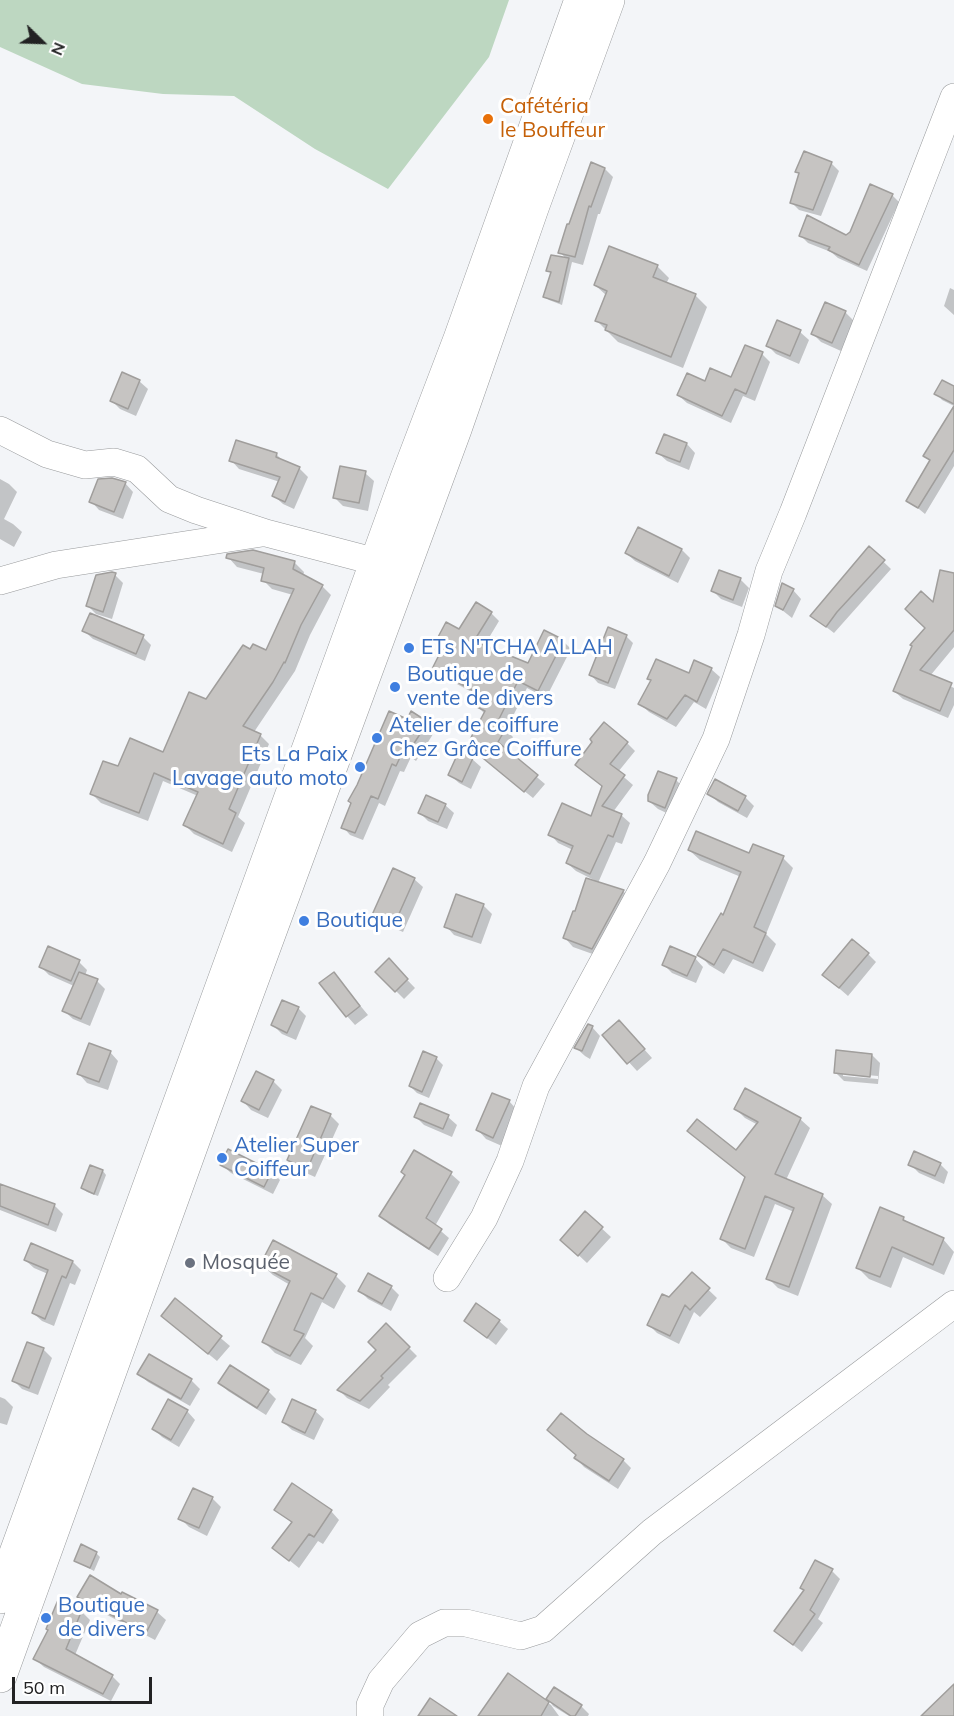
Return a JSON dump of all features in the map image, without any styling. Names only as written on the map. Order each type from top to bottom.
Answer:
[{"type":"main road","points":[[0,1597],[460,339],[581,0]]},
{"type":"main road","points":[[2,1666],[202,1113],[455,429],[608,0]]},
{"type":"street","points":[[447,1278],[484,1218],[510,1161],[536,1086],[657,863],[716,739],[751,635],[769,571],[954,97]]},
{"type":"street","points":[[0,430],[47,454],[85,465],[114,462],[137,469],[169,499],[266,533],[377,562]]},
{"type":"street","points":[[0,581],[56,565],[266,533]]},
{"type":"street","points":[[370,1716],[370,1705],[381,1681],[420,1635],[444,1623],[466,1623],[521,1636],[543,1629],[652,1532],[954,1304]]},
{"type":"green space","points":[[0,0],[509,0],[489,57],[388,189],[315,149],[234,96],[163,94],[82,84],[0,47]]},
{"type":"building","points":[[804,151],[832,162],[813,210],[790,203],[799,173],[795,172]]},
{"type":"building","points":[[591,162],[605,168],[591,207],[589,206],[575,257],[558,253],[567,224],[569,224]]},
{"type":"building","points":[[870,184],[893,194],[859,265],[828,250],[830,247],[799,236],[807,215],[846,235],[850,232]]},
{"type":"building","points":[[609,246],[658,265],[653,277],[696,294],[671,357],[605,330],[607,325],[595,321],[607,291],[594,285]]},
{"type":"building","points":[[551,255],[569,258],[559,302],[543,297],[551,272],[546,271]]},
{"type":"building","points":[[825,302],[846,311],[832,343],[811,334]]},
{"type":"building","points":[[777,320],[801,330],[790,356],[766,346]]},
{"type":"building","points":[[745,345],[763,352],[746,394],[735,389],[722,416],[677,395],[687,373],[705,381],[710,368],[731,377]]},
{"type":"building","points":[[122,372],[140,380],[128,409],[110,401]]},
{"type":"building","points":[[942,380],[954,386],[954,404],[934,394]]},
{"type":"building","points":[[954,406],[954,450],[918,508],[906,501],[930,460],[923,456]]},
{"type":"building","points":[[664,434],[687,443],[680,462],[656,453]]},
{"type":"building","points":[[236,440],[277,453],[276,457],[300,467],[285,502],[272,496],[280,477],[229,461]]},
{"type":"building","points":[[340,466],[366,471],[359,503],[333,498]]},
{"type":"building","points":[[112,478],[126,482],[114,512],[89,502],[98,479]]},
{"type":"building","points":[[638,527],[682,549],[669,576],[625,553]]},
{"type":"building","points":[[869,546],[885,560],[826,627],[810,616]]},
{"type":"building","points":[[253,550],[295,561],[293,569],[323,585],[301,625],[285,663],[243,726],[261,734],[229,809],[236,813],[223,844],[183,825],[198,792],[154,773],[139,813],[90,794],[103,761],[118,766],[130,738],[163,752],[189,692],[206,699],[243,645],[250,649],[253,644],[266,650],[294,589],[261,581],[264,568],[226,558],[227,554]]},
{"type":"building","points":[[719,570],[741,578],[733,600],[711,591]]},
{"type":"building","points":[[940,570],[954,573],[954,630],[920,670],[952,683],[940,711],[893,691],[912,646],[910,645],[925,628],[905,609],[921,591],[933,602]]},
{"type":"building","points":[[116,573],[103,612],[86,606],[96,575]]},
{"type":"building","points":[[782,583],[794,589],[783,610],[775,606]]},
{"type":"building","points":[[476,602],[492,612],[474,641],[528,663],[544,630],[564,640],[538,691],[518,681],[497,723],[506,728],[498,742],[538,775],[524,792],[467,745],[485,711],[475,706],[480,694],[432,669],[445,643],[437,639],[446,622],[459,629]]},
{"type":"building","points":[[90,613],[144,635],[136,654],[82,631]]},
{"type":"building","points":[[608,627],[627,635],[608,683],[589,675]]},
{"type":"building","points":[[656,659],[689,673],[694,660],[712,668],[697,702],[685,695],[667,719],[638,704],[651,680],[647,679]]},
{"type":"building","points":[[389,711],[407,719],[411,711],[428,722],[407,754],[403,751],[396,766],[392,764],[378,799],[371,796],[355,833],[341,828],[351,803],[348,801]]},
{"type":"building","points":[[604,722],[628,742],[610,764],[625,775],[602,806],[622,814],[613,837],[608,835],[590,874],[566,863],[573,846],[548,835],[562,803],[591,816],[602,786],[575,765],[592,742],[590,739]]},
{"type":"building","points":[[459,751],[473,758],[462,782],[448,775]]},
{"type":"building","points":[[658,771],[677,778],[665,808],[648,801],[648,795]]},
{"type":"building","points":[[715,779],[746,796],[738,811],[707,794]]},
{"type":"building","points":[[426,795],[446,804],[438,822],[418,813]]},
{"type":"building","points":[[696,831],[749,853],[753,844],[784,856],[754,927],[766,933],[753,963],[723,949],[714,965],[697,955],[721,913],[723,915],[741,872],[688,850]]},
{"type":"building","points":[[393,868],[415,878],[394,925],[372,915]]},
{"type":"building","points":[[586,878],[624,890],[592,949],[563,938]]},
{"type":"building","points":[[456,894],[484,904],[472,937],[444,927]]},
{"type":"building","points":[[852,939],[869,953],[839,988],[822,975]]},
{"type":"building","points":[[48,946],[80,960],[71,981],[39,967]]},
{"type":"building","points":[[670,946],[696,957],[687,976],[662,965]]},
{"type":"building","points":[[389,958],[408,979],[395,992],[375,972]]},
{"type":"building","points":[[79,972],[98,979],[81,1019],[62,1011]]},
{"type":"building","points":[[334,972],[360,1006],[346,1017],[319,983]]},
{"type":"building","points":[[282,1000],[299,1007],[287,1033],[271,1025]]},
{"type":"building","points":[[619,1020],[645,1049],[627,1064],[602,1035]]},
{"type":"building","points":[[588,1024],[593,1026],[582,1051],[574,1048]]},
{"type":"building","points":[[89,1043],[111,1051],[99,1082],[77,1074]]},
{"type":"building","points":[[836,1050],[872,1054],[870,1077],[834,1073]]},
{"type":"building","points":[[423,1051],[437,1057],[422,1092],[409,1086]]},
{"type":"building","points":[[256,1071],[274,1080],[259,1110],[241,1101]]},
{"type":"building","points":[[745,1088],[801,1118],[775,1174],[823,1194],[789,1287],[766,1279],[794,1208],[765,1196],[745,1249],[720,1239],[745,1177],[687,1131],[697,1119],[736,1150],[758,1122],[734,1109]]},
{"type":"building","points":[[492,1093],[510,1100],[493,1138],[476,1130]]},
{"type":"building","points":[[420,1103],[449,1115],[443,1129],[414,1117]]},
{"type":"building","points":[[311,1106],[331,1114],[307,1170],[287,1160]]},
{"type":"building","points":[[228,1149],[272,1171],[264,1187],[220,1165]]},
{"type":"building","points":[[414,1150],[452,1172],[426,1218],[442,1229],[429,1249],[379,1216],[405,1175],[401,1172]]},
{"type":"building","points":[[914,1151],[941,1163],[935,1176],[908,1165]]},
{"type":"building","points":[[90,1165],[103,1170],[94,1194],[81,1188]]},
{"type":"building","points":[[0,1184],[55,1204],[48,1225],[0,1206]]},
{"type":"building","points":[[880,1207],[944,1238],[933,1265],[892,1247],[880,1277],[856,1268]]},
{"type":"building","points":[[585,1211],[603,1227],[578,1256],[560,1240]]},
{"type":"building","points":[[273,1240],[337,1274],[323,1299],[311,1293],[294,1330],[304,1334],[290,1356],[262,1342],[290,1281],[260,1265]]},
{"type":"building","points":[[31,1243],[73,1261],[66,1278],[62,1276],[45,1319],[32,1313],[48,1270],[24,1260]]},
{"type":"building","points":[[692,1272],[710,1288],[690,1310],[685,1305],[670,1336],[647,1325],[662,1294],[669,1297]]},
{"type":"building","points":[[368,1273],[392,1286],[382,1304],[358,1291]]},
{"type":"building","points":[[175,1298],[222,1336],[208,1354],[161,1316]]},
{"type":"building","points":[[476,1303],[500,1320],[487,1338],[464,1321]]},
{"type":"building","points":[[386,1323],[410,1347],[360,1401],[337,1390],[376,1350],[368,1342]]},
{"type":"building","points":[[27,1342],[44,1348],[29,1388],[12,1381]]},
{"type":"building","points":[[149,1354],[192,1379],[181,1399],[137,1374]]},
{"type":"building","points":[[230,1365],[269,1390],[257,1408],[218,1383]]},
{"type":"building","points":[[168,1399],[188,1410],[171,1440],[152,1429]]},
{"type":"building","points":[[292,1399],[316,1410],[305,1433],[282,1422]]},
{"type":"building","points":[[561,1413],[624,1459],[609,1481],[574,1458],[576,1455],[547,1430]]},
{"type":"building","points":[[292,1483],[332,1510],[314,1537],[309,1534],[289,1561],[272,1548],[292,1522],[274,1510]]},
{"type":"building","points":[[193,1488],[213,1497],[199,1528],[178,1519]]},
{"type":"building","points":[[81,1544],[97,1552],[90,1568],[74,1561]]},
{"type":"building","points":[[815,1560],[833,1569],[810,1610],[815,1614],[793,1645],[774,1631],[804,1590],[800,1588]]},
{"type":"building","points":[[90,1575],[121,1594],[122,1592],[158,1610],[146,1633],[77,1597]]},
{"type":"building","points":[[58,1600],[82,1610],[66,1649],[113,1675],[103,1694],[33,1659],[48,1630],[46,1629]]},
{"type":"building","points":[[508,1673],[549,1702],[541,1716],[478,1716]]},
{"type":"building","points":[[954,1684],[954,1716],[921,1716]]},
{"type":"building","points":[[554,1687],[582,1705],[575,1716],[571,1716],[546,1699]]},
{"type":"building","points":[[430,1698],[457,1716],[418,1716]]},
{"type":"place","name":"Cafétéria le Bouffeur","points":[[488,119]]},
{"type":"place","name":"ETs N'TCHA ALLAH","points":[[409,648]]},
{"type":"place","name":"Boutique de vente de divers","points":[[395,687]]},
{"type":"place","name":"Atelier de coiffure Chez Grâce Coiffure","points":[[377,738]]},
{"type":"place","name":"Ets La Paix Lavage auto moto","points":[[360,767]]},
{"type":"place","name":"Boutique","points":[[304,921]]},
{"type":"place","name":"Atelier Super Coiffeur","points":[[222,1158]]},
{"type":"place","name":"Mosquée","points":[[190,1263]]},
{"type":"place","name":"Boutique de divers","points":[[46,1618]]}]
